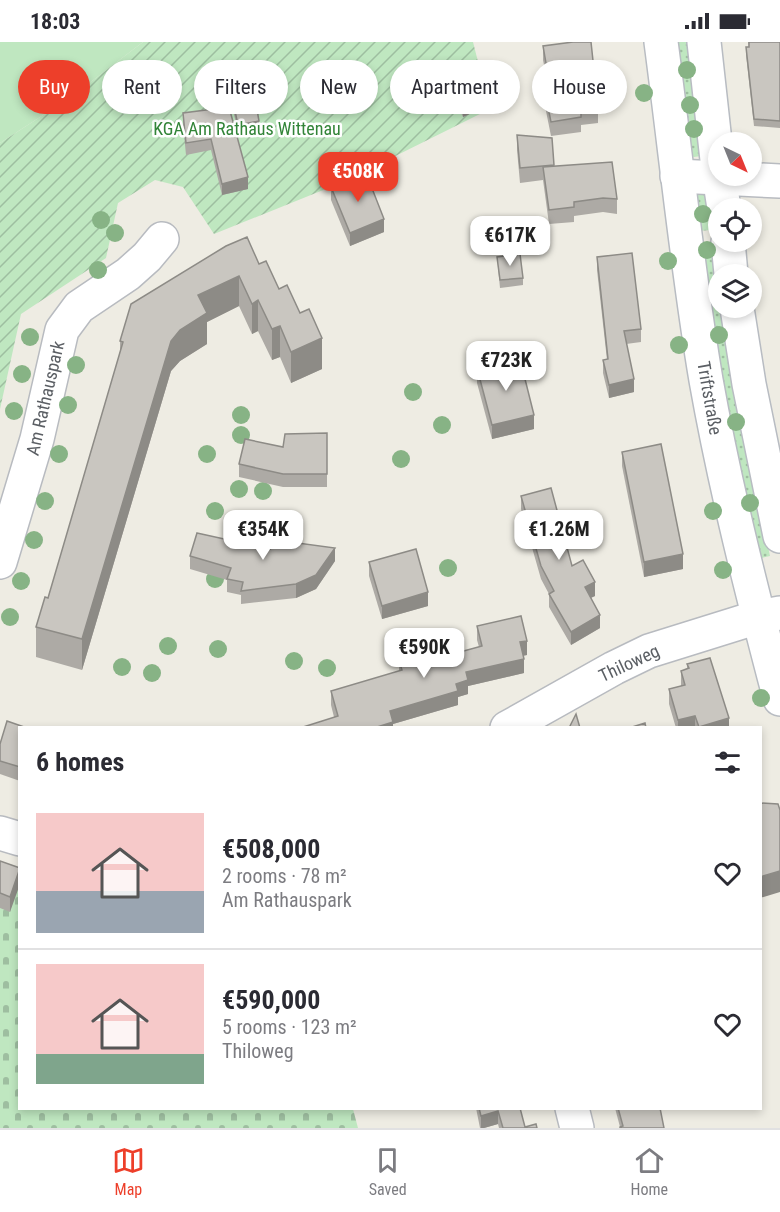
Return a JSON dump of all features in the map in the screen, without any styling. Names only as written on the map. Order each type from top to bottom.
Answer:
[{"type":"main road","name":"Triftstraße","points":[[661,42],[690,280],[706,380],[726,484],[769,615],[780,699]]},
{"type":"main road","points":[[704,42],[714,132]]},
{"type":"main road","points":[[677,176],[708,181]]},
{"type":"main road","points":[[762,182],[780,181]]},
{"type":"main road","name":"Am Rathauspark","points":[[0,562],[37,439],[62,330],[79,307],[128,274],[162,239]]},
{"type":"main road","points":[[739,318],[749,384],[780,536]]},
{"type":"main road","name":"Thiloweg","points":[[511,726],[649,651],[769,615]]},
{"type":"main road","points":[[0,833],[18,838]]},
{"type":"main road","points":[[573,1110],[578,1128]]},
{"type":"green space","points":[[0,42],[143,42],[119,60],[102,60],[102,73],[90,82],[90,60],[18,60],[18,114],[45,114],[0,143]]},
{"type":"green space","name":"KGA Am Rathaus Wittenau","points":[[143,42],[473,42],[478,60],[390,60],[390,114],[480,114],[343,182],[214,234],[183,187],[155,180],[118,203],[106,258],[21,314],[0,409],[0,143],[45,114],[90,114],[90,82],[102,73],[102,114],[182,114],[182,60],[119,60]]},
{"type":"green space","points":[[673,42],[689,42],[701,156],[689,155]]},
{"type":"green space","points":[[700,188],[708,197],[708,230],[697,231],[694,192]]},
{"type":"green space","points":[[708,244],[708,252],[715,252],[717,264],[708,264],[708,303],[698,245]]},
{"type":"green space","points":[[710,318],[725,318],[735,383],[770,556],[757,559],[736,467]]},
{"type":"green space","points":[[0,872],[18,878],[18,1110],[353,1110],[358,1128],[0,1128]]},
{"type":"building","points":[[591,42],[593,60],[545,60],[543,46]]},
{"type":"building","points":[[749,42],[780,42],[780,121],[754,119],[746,47],[749,47]]},
{"type":"building","points":[[183,113],[231,114],[248,177],[222,184],[211,139],[186,143]]},
{"type":"building","points":[[236,114],[258,114],[259,121],[238,125]]},
{"type":"building","points":[[549,114],[581,114],[581,117],[551,122]]},
{"type":"building","points":[[517,135],[552,138],[554,165],[520,168]]},
{"type":"building","points":[[612,162],[617,199],[603,198],[574,202],[574,207],[549,210],[543,167]]},
{"type":"building","points":[[366,173],[384,219],[350,233],[331,187]]},
{"type":"building","points":[[247,237],[259,264],[266,261],[279,289],[287,285],[300,313],[309,309],[322,338],[291,352],[280,326],[272,329],[258,300],[252,304],[239,276],[198,295],[207,313],[180,330],[171,341],[82,639],[36,627],[45,597],[48,598],[123,342],[120,341],[131,304],[226,246]]},
{"type":"building","points":[[632,253],[641,329],[624,331],[634,379],[609,385],[603,360],[608,359],[597,257]]},
{"type":"building","points":[[520,254],[523,278],[500,280],[497,257]]},
{"type":"building","points":[[520,359],[534,415],[492,425],[477,368]]},
{"type":"building","points":[[327,433],[327,474],[283,474],[239,464],[245,439],[283,447],[285,434]]},
{"type":"building","points":[[661,444],[683,554],[644,562],[622,452]]},
{"type":"building","points":[[551,488],[572,566],[583,560],[595,582],[585,587],[600,615],[571,632],[549,594],[554,591],[541,566],[521,496]]},
{"type":"building","points":[[197,533],[270,549],[283,541],[335,548],[316,575],[296,584],[241,591],[243,582],[227,579],[231,568],[190,556]]},
{"type":"building","points":[[416,549],[428,592],[382,606],[369,562]]},
{"type":"building","points":[[521,616],[527,641],[520,642],[524,659],[466,672],[468,680],[456,684],[458,691],[390,711],[393,722],[380,726],[306,726],[338,716],[331,691],[402,670],[399,661],[424,653],[427,661],[482,646],[477,626]]},
{"type":"building","points":[[710,658],[729,718],[702,726],[699,726],[695,716],[678,720],[669,689],[685,685],[681,671],[689,668],[687,664]]},
{"type":"building","points":[[576,714],[579,726],[570,726]]},
{"type":"building","points":[[7,721],[21,726],[18,726],[18,766],[0,761],[0,744]]},
{"type":"building","points":[[762,803],[778,804],[780,810],[780,871],[762,876]]},
{"type":"building","points":[[0,861],[18,867],[18,874],[10,897],[0,893]]},
{"type":"building","points":[[480,1110],[521,1110],[525,1127],[536,1124],[537,1128],[503,1128],[498,1111],[481,1116]]},
{"type":"building","points":[[619,1110],[660,1110],[664,1128],[620,1128],[623,1126]]}]
